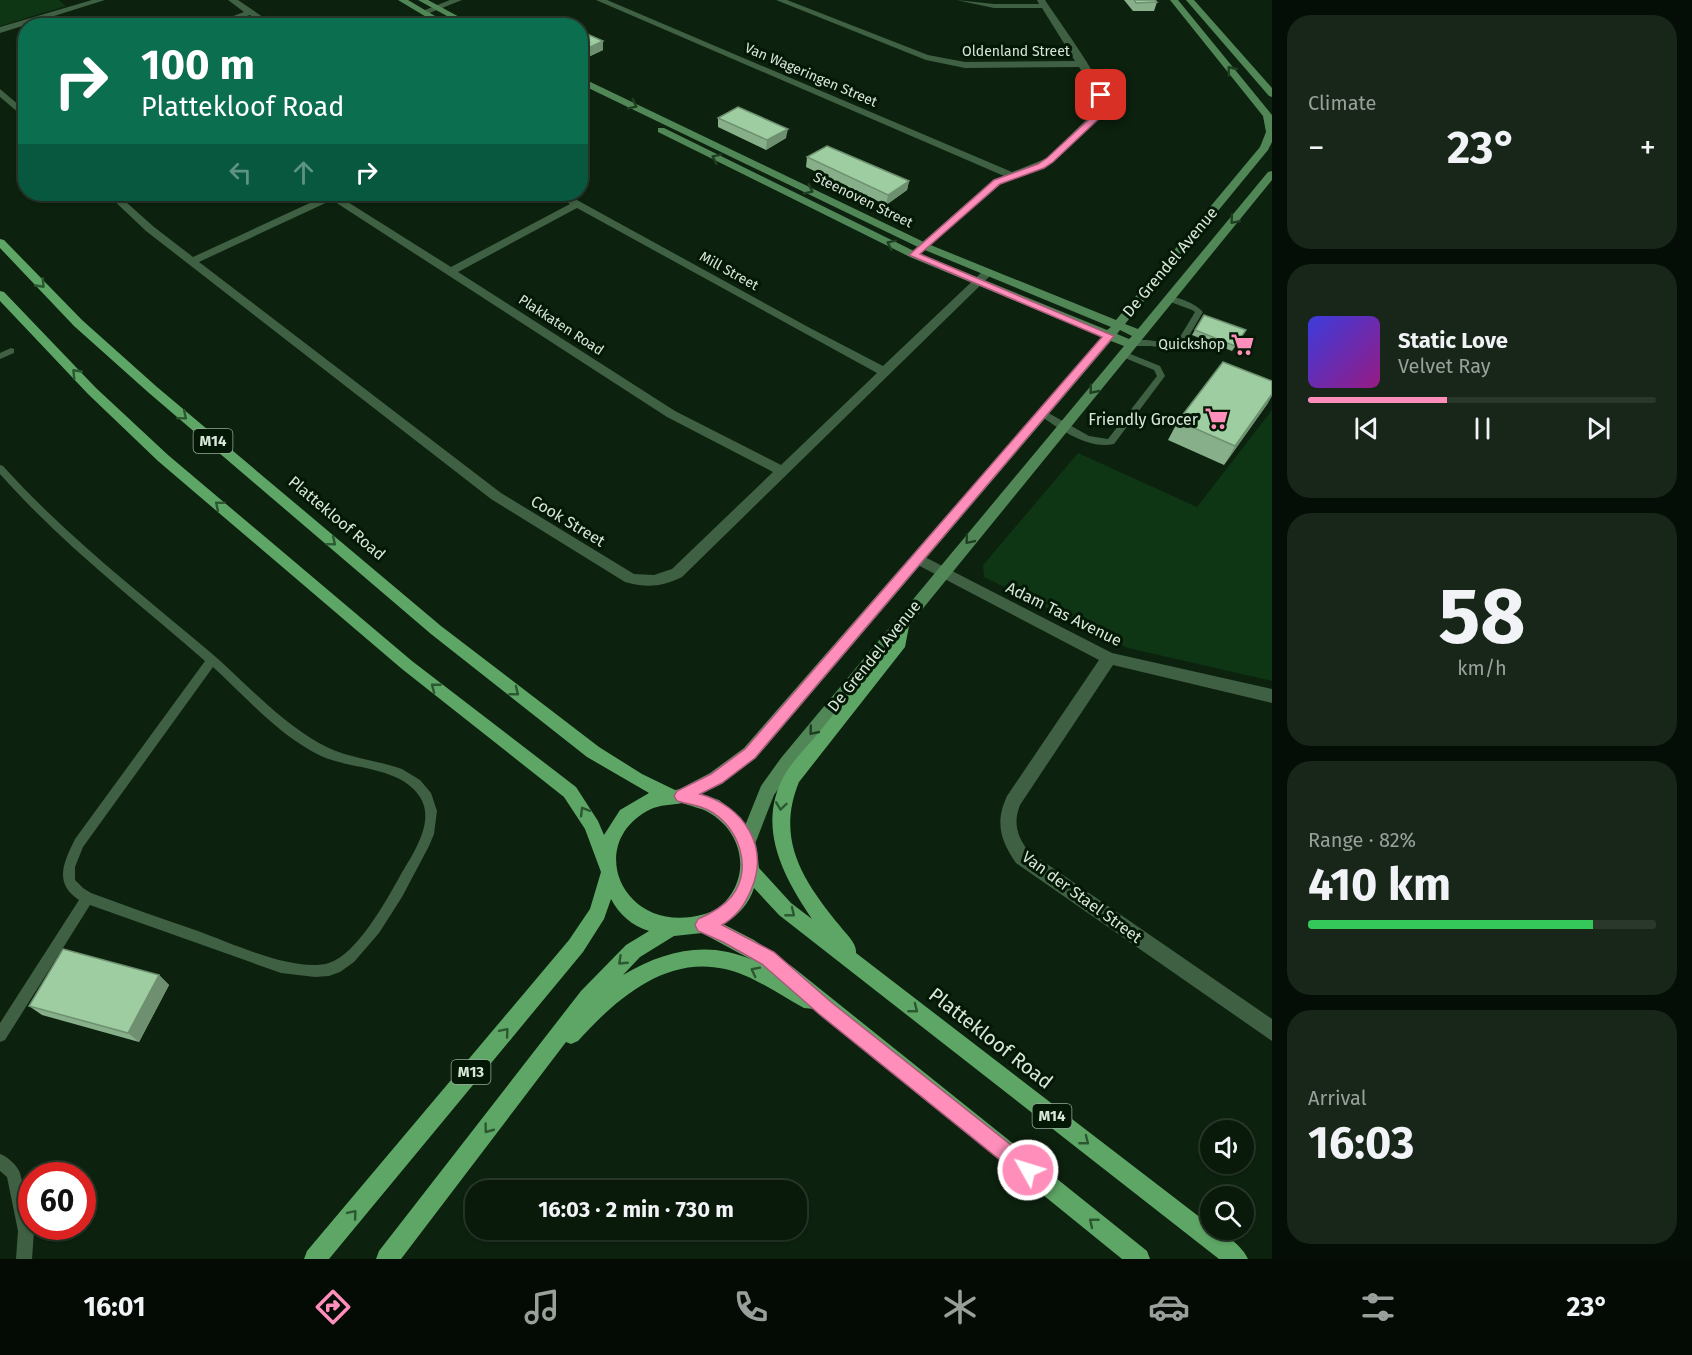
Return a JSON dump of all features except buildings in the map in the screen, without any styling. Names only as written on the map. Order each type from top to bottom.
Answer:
[{"type":"main road","name":"Plattekloof Road","points":[[0,242],[78,323],[153,390],[436,630],[593,752],[636,780],[676,796],[705,801],[722,810],[736,824],[747,843],[750,855],[750,871],[745,890],[736,904],[719,918],[704,925],[687,928],[669,928],[651,923],[631,911],[619,898],[607,870],[596,834],[584,809],[565,787],[407,665],[162,458],[92,391],[0,294]]},
{"type":"main road","points":[[867,973],[819,914],[802,889],[785,849],[779,813],[783,792],[792,778],[900,643],[903,621]]},
{"type":"main road","points":[[607,870],[609,842],[622,819],[640,805],[676,796]]},
{"type":"main road","name":"M13","points":[[315,1259],[576,946],[598,912],[607,870]]},
{"type":"main road","name":"Plattekloof Road","points":[[750,871],[785,909],[1237,1259]]},
{"type":"main road","points":[[704,925],[768,958],[825,1008],[1138,1259]]},
{"type":"main road","points":[[387,1259],[588,998],[610,973],[644,943],[669,928]]},
{"type":"main road","points":[[524,1082],[608,996],[645,973],[673,962],[707,958],[735,962],[825,1008]]},
{"type":"street","points":[[40,18],[101,0]]},
{"type":"street","points":[[232,0],[260,18]]},
{"type":"street","points":[[402,0],[435,18]]},
{"type":"street","points":[[422,0],[456,18]]},
{"type":"street","points":[[424,12],[458,0]]},
{"type":"street","name":"Van Wageringen Street","points":[[600,0],[1011,175]]},
{"type":"street","name":"Oldenland Street","points":[[780,0],[948,64],[1083,64]]},
{"type":"street","points":[[914,255],[997,182],[1047,163],[1103,111],[1104,101],[1043,3],[994,6],[960,0]]},
{"type":"street","name":"De Grendel Avenue","points":[[676,796],[716,778],[750,753],[1113,330],[1270,140],[1270,118],[1174,0]]},
{"type":"street","points":[[1190,0],[1272,94]]},
{"type":"street","points":[[233,18],[251,12]]},
{"type":"street","points":[[0,30],[18,25]]},
{"type":"street","name":"Steenoven Street","points":[[588,84],[924,246],[983,278]]},
{"type":"street","points":[[0,92],[18,109]]},
{"type":"street","name":"Steenoven Street","points":[[588,95],[914,255],[983,278],[1113,330],[1131,344]]},
{"type":"street","name":"De Grendel Avenue","points":[[747,843],[767,791],[787,762],[1272,174]]},
{"type":"street","name":"Cook Street","points":[[120,201],[150,229],[496,496],[630,578],[656,581],[677,573],[983,278]]},
{"type":"street","points":[[192,261],[318,201]]},
{"type":"street","name":"Plakkaten Road","points":[[340,201],[670,414],[782,471]]},
{"type":"street","name":"Mill Street","points":[[572,201],[806,332],[885,372]]},
{"type":"street","points":[[450,272],[578,204]]},
{"type":"street","name":"Adam Tas Avenue","points":[[918,559],[1109,658],[1272,696]]},
{"type":"street","name":"Van der Stael Street","points":[[1109,658],[1013,801],[1006,820],[1012,843],[1022,857],[1272,1031]]},
{"type":"lane","points":[[1131,344],[1150,343],[1178,346],[1199,311],[1168,298]]},
{"type":"lane","points":[[1131,344],[1150,343]]},
{"type":"lane","points":[[1042,413],[1063,427],[1098,442],[1106,444],[1113,441],[1161,376],[1157,368],[1131,344]]},
{"type":"lane","points":[[0,356],[11,351]]},
{"type":"lane","points":[[1,472],[15,488],[91,558],[212,660],[271,714],[318,749],[390,771],[416,783],[427,799],[432,811],[432,825],[425,842],[370,938],[351,957],[333,968],[310,971],[281,967],[87,898],[75,891],[69,881],[71,860],[79,843],[212,660]]},
{"type":"lane","points":[[0,1035],[87,898]]},
{"type":"lane","points":[[0,1161],[13,1173],[26,1231],[24,1259]]},
{"type":"green space","points":[[0,0],[59,0],[66,6],[26,18],[18,18],[18,21],[0,26]]},
{"type":"green space","points":[[1272,410],[1272,681],[1128,648],[984,577],[983,565],[1078,453],[1197,507]]},
{"type":"place","name":"Quickshop","points":[[1243,344]]},
{"type":"place","name":"Friendly Grocer","points":[[1216,419]]},
{"type":"route","points":[[1028,1170],[825,1008],[768,958],[716,929],[704,925],[719,918],[738,901],[750,875],[750,855],[742,833],[722,810],[712,804],[682,796],[716,778],[750,753],[1108,336],[914,255],[997,182],[1041,166],[1050,160],[1103,111],[1105,105],[1101,95]]}]
